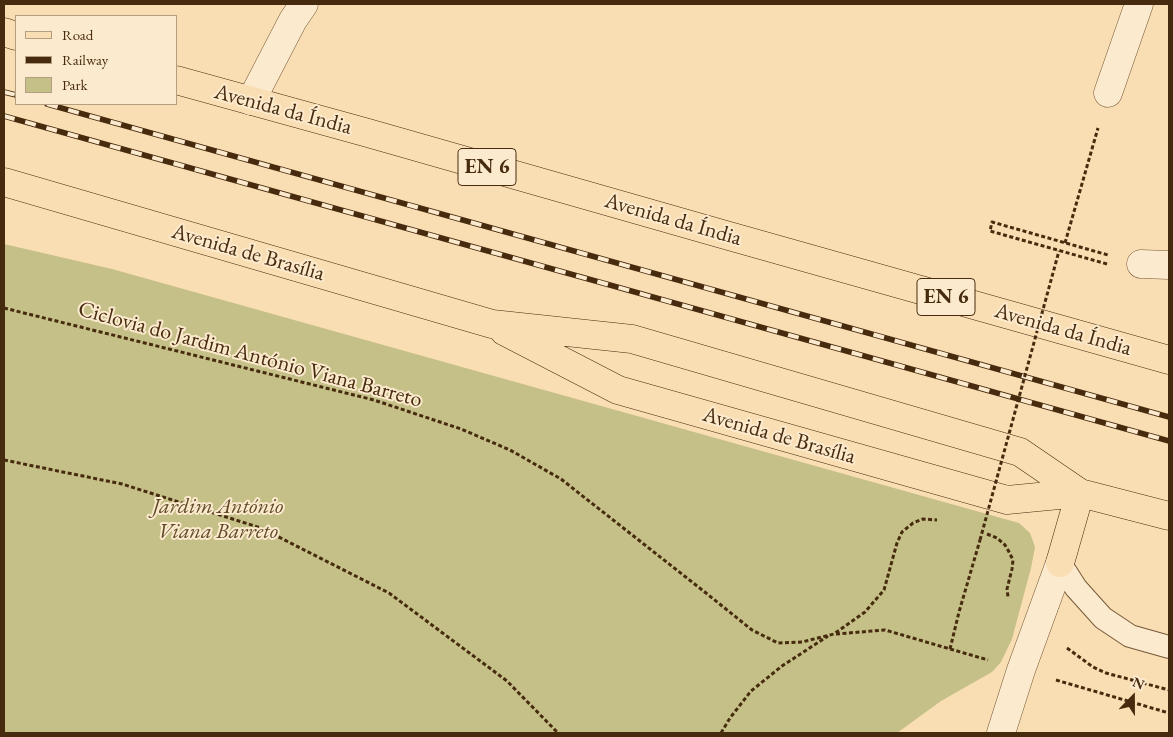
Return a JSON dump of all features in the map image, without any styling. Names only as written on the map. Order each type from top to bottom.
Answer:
[{"type":"main road","name":"Avenida da Índia","points":[[178,81],[1169,360]]},
{"type":"main road","name":"Avenida de Brasília","points":[[4,182],[492,324],[632,339],[1020,452],[1080,493],[1169,516]]},
{"type":"main road","points":[[4,187],[36,192]]},
{"type":"main road","name":"Avenida de Brasília","points":[[492,324],[618,390],[1007,500],[1080,493]]},
{"type":"main road","points":[[1060,563],[1080,493]]},
{"type":"street","points":[[251,101],[293,20],[304,4]]},
{"type":"street","points":[[1108,93],[1139,4]]},
{"type":"street","points":[[1141,264],[1169,265]]},
{"type":"street","points":[[1001,733],[1021,670],[1060,563]]},
{"type":"lane","points":[[1060,563],[1076,588],[1103,618],[1130,636],[1169,647]]},
{"type":"path","points":[[1065,243],[1108,93]]},
{"type":"path","points":[[1114,266],[990,231],[992,222],[1141,264]]},
{"type":"path","points":[[950,649],[1059,251]]},
{"type":"path","name":"Ciclovia do Jardim António Viana Barreto","points":[[4,308],[374,400],[461,429],[510,450],[561,479],[752,630],[778,643],[802,642],[834,634],[865,612],[884,590],[897,543],[902,532],[913,523],[923,520],[942,521]]},
{"type":"path","points":[[4,460],[122,484],[261,528],[389,593],[507,681],[558,733]]},
{"type":"path","points":[[974,530],[997,538],[1008,550],[1012,560],[1012,569],[1007,589],[1011,603],[1079,658],[1093,667],[1106,673],[1169,690]]},
{"type":"path","points":[[720,733],[751,691],[782,666],[832,634],[860,631],[885,630],[1169,713]]},
{"type":"green space","name":"Jardim António Viana Barreto","points":[[4,244],[112,269],[1019,523],[1030,533],[1035,547],[1012,639],[1001,662],[992,672],[941,701],[897,733],[4,733]]},
{"type":"railway","points":[[4,92],[15,95]]},
{"type":"railway","points":[[51,105],[1169,417]]},
{"type":"railway","points":[[4,116],[1169,441]]}]
